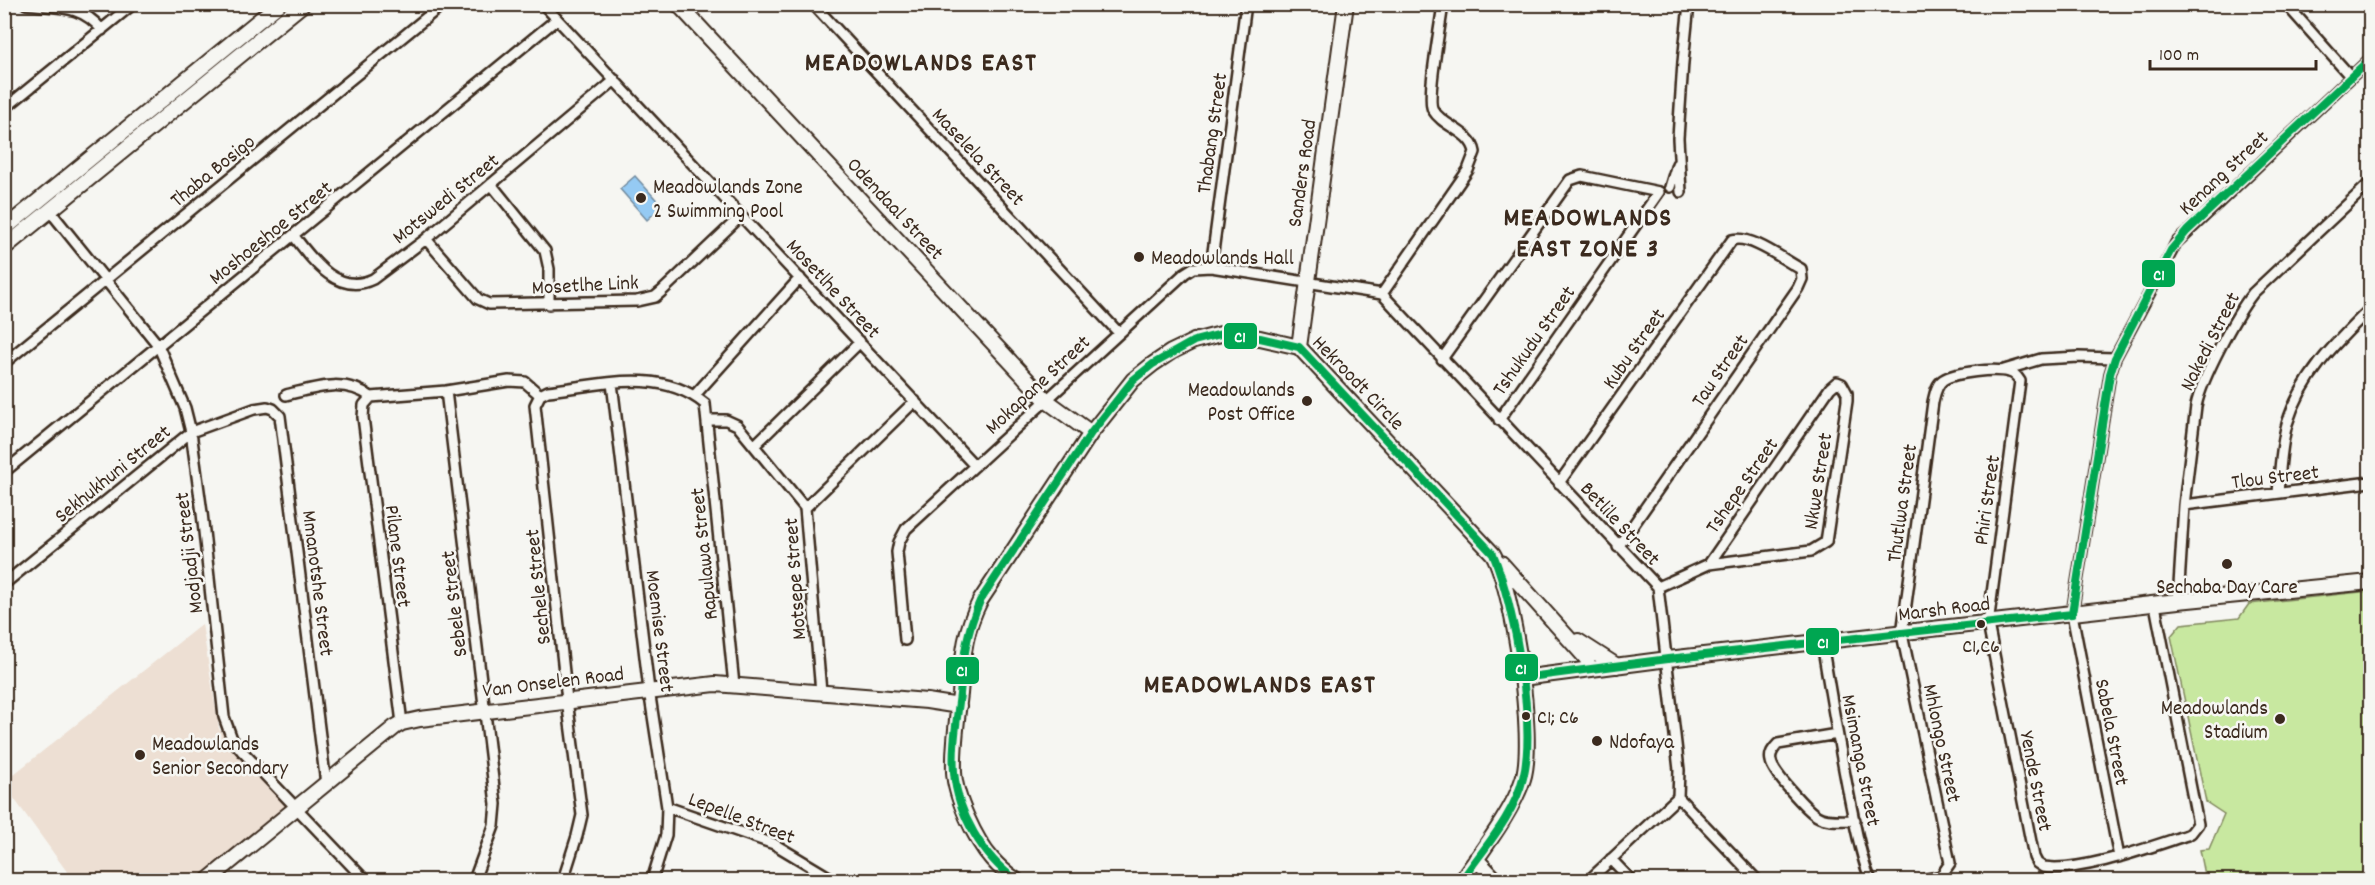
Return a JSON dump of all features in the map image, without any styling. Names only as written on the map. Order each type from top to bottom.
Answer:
[{"type":"street","points":[[26,4],[76,9],[92,18],[102,30]]},
{"type":"street","points":[[4,109],[133,4]]},
{"type":"street","points":[[4,229],[279,4]]},
{"type":"street","points":[[4,248],[303,4]]},
{"type":"street","name":"Thaba Bosigo","points":[[4,363],[443,4]]},
{"type":"street","name":"Mosetlhe Street","points":[[543,4],[975,466]]},
{"type":"street","name":"Odendaal Street","points":[[678,4],[1047,401],[1091,433]]},
{"type":"street","name":"Maselela Street","points":[[813,4],[1118,332]]},
{"type":"street","name":"Thabang Street","points":[[1211,267],[1246,4]]},
{"type":"street","name":"Sanders Road","points":[[1299,347],[1346,4]]},
{"type":"street","points":[[1307,284],[1382,294],[1468,170],[1475,152],[1470,141],[1439,118],[1430,103],[1443,4]]},
{"type":"street","points":[[1681,192],[1678,138],[1689,4]]},
{"type":"street","points":[[2286,4],[2351,77]]},
{"type":"street","name":"Moshoeshoe Street","points":[[4,472],[557,19]]},
{"type":"street","name":"Kenang Street","points":[[2072,614],[2110,374],[2115,358],[2176,243],[2370,59]]},
{"type":"street","name":"Motswedi Street","points":[[294,236],[315,263],[347,284],[357,285],[373,279],[426,239],[615,80]]},
{"type":"street","points":[[1670,187],[1679,156]]},
{"type":"street","name":"Tshukudu Street","points":[[1442,359],[1570,180],[1582,176],[1659,192],[1499,420]]},
{"type":"street","name":"Nakedi Street","points":[[2178,601],[2184,505],[2198,399],[2239,314],[2253,293],[2370,183]]},
{"type":"street","points":[[491,184],[545,251],[549,269],[549,304]]},
{"type":"street","name":"Modjadji Street","points":[[50,211],[158,345],[184,408],[191,432],[224,717],[228,730],[243,752],[361,879]]},
{"type":"street","name":"Mosetlhe Link","points":[[426,239],[477,299],[483,302],[508,306],[637,301],[655,297],[741,216]]},
{"type":"street","name":"Kubu Street","points":[[1559,483],[1732,240],[1738,237]]},
{"type":"street","name":"Tau Street","points":[[1618,547],[1802,279],[1801,269],[1751,241],[1738,237]]},
{"type":"street","name":"Mokapane Street","points":[[905,640],[898,572],[899,542],[906,529],[1047,401],[1118,332],[1193,268],[1211,267],[1307,284]]},
{"type":"street","points":[[694,396],[800,278]]},
{"type":"street","name":"Betlile Street","points":[[1382,294],[1658,587],[1679,770],[1678,797]]},
{"type":"street","points":[[2278,493],[2285,436],[2294,408],[2312,374],[2329,349],[2370,309]]},
{"type":"street","name":"Hekroodt Circle","points":[[1016,880],[992,859],[984,848],[960,798],[954,773],[965,636],[972,618],[1091,433],[1133,380],[1171,352],[1194,341],[1221,334],[1240,335],[1299,347],[1493,554],[1506,585],[1522,678],[1528,743],[1526,770],[1521,786],[1462,880]]},
{"type":"street","points":[[755,445],[860,342]]},
{"type":"street","points":[[2002,371],[2041,359],[2115,358]]},
{"type":"street","name":"Thutlwa Street","points":[[1902,634],[1933,402],[1937,387],[1943,380],[1960,374],[2002,371]]},
{"type":"street","name":"Phiri Street","points":[[1988,624],[2020,381],[2013,373],[2002,371]]},
{"type":"street","points":[[286,395],[332,384],[351,387],[370,397],[446,391],[509,381],[525,382],[540,395],[548,391],[628,380],[659,383],[694,396],[705,404],[708,420],[726,420],[737,425],[805,508]]},
{"type":"street","name":"Nkwe Street","points":[[1709,564],[1816,550],[1826,542],[1847,401],[1845,387],[1837,382]]},
{"type":"street","name":"Tshepe Street","points":[[1658,587],[1709,564],[1824,397],[1837,382]]},
{"type":"street","name":"Moemise Street","points":[[612,383],[649,690],[667,807],[666,835],[652,880]]},
{"type":"street","name":"Sebele Street","points":[[446,391],[496,804],[496,817],[474,880]]},
{"type":"street","name":"Sechele Street","points":[[540,395],[535,405],[567,700],[582,815],[563,880]]},
{"type":"street","name":"Pilane Street","points":[[370,397],[364,405],[363,417],[402,723]]},
{"type":"street","name":"Motsepe Street","points":[[821,692],[805,508],[915,401]]},
{"type":"street","name":"Mmanotshe Street","points":[[254,409],[267,407],[280,416],[326,784]]},
{"type":"street","name":"Sekhukhuni Street","points":[[4,584],[191,432],[254,409]]},
{"type":"street","name":"Rapulawa Street","points":[[708,420],[734,685]]},
{"type":"street","name":"Tlou Street","points":[[2184,505],[2370,482]]},
{"type":"street","points":[[1493,554],[1587,659],[1589,669]]},
{"type":"street","name":"Marsh Road","points":[[1522,678],[1668,659],[2178,601],[2370,582]]},
{"type":"street","points":[[2119,857],[2187,836],[2195,829],[2198,819],[2155,605]]},
{"type":"street","name":"Sabela Street","points":[[2072,614],[2119,857]]},
{"type":"street","name":"Yende Street","points":[[1988,624],[2035,860],[2043,867],[2050,868],[2119,857]]},
{"type":"street","points":[[1561,630],[1617,666]]},
{"type":"street","name":"Mhlongo Street","points":[[1902,634],[1949,860],[1949,867],[1941,876],[1922,880]]},
{"type":"street","name":"Msimanga Street","points":[[1822,643],[1837,734],[1855,820],[1866,872],[1872,880]]},
{"type":"street","name":"Van Onselen Road","points":[[402,723],[696,685],[734,685],[927,701],[959,706]]},
{"type":"street","points":[[208,880],[402,723]]},
{"type":"street","points":[[1837,734],[1778,744],[1772,751],[1771,762],[1779,775],[1815,815],[1827,819],[1855,820]]},
{"type":"street","points":[[1589,880],[1678,797],[1757,880]]},
{"type":"street","name":"Lepelle Street","points":[[667,807],[774,844],[834,880]]},
{"type":"street","points":[[1476,859],[1496,880]]},
{"type":"street","points":[[1611,860],[1631,880]]},
{"type":"shaded area","name":"Meadowlands Senior Secondary","points":[[202,624],[219,729],[287,806],[194,880],[73,880],[4,782]]},
{"type":"green space","name":"Meadowlands Stadium","points":[[2370,591],[2370,880],[2206,880],[2200,850],[2209,849],[2224,814],[2206,802],[2171,636],[2181,624],[2239,618],[2249,604]]},
{"type":"water","name":"Meadowlands Zone 2 Swimming Pool","points":[[635,176],[662,206],[647,220],[620,189]]},
{"type":"transit line","name":"C1","points":[[1522,678],[1668,659],[2072,614],[2110,374],[2115,358],[2171,250],[2187,231],[2370,59]]},
{"type":"transit line","name":"C1","points":[[1016,880],[983,847],[966,818],[956,787],[955,733],[962,670],[975,613],[980,601],[1091,433],[1133,380],[1153,364],[1194,341],[1221,334],[1260,338],[1299,347],[1493,554],[1509,603],[1521,665],[1525,697],[1527,755],[1523,778],[1513,806],[1462,880]]},
{"type":"place","name":"Meadowlands Zone 2 Swimming Pool","points":[[641,198]]},
{"type":"place","name":"Meadowlands Hall","points":[[1139,257]]},
{"type":"place","name":"Meadowlands Post Office","points":[[1307,401]]},
{"type":"place","name":"Sechaba Day Care","points":[[2227,564]]},
{"type":"place","name":"C1,C6","points":[[1981,624]]},
{"type":"place","name":"C1; C6","points":[[1526,716]]},
{"type":"place","name":"Meadowlands Stadium","points":[[2280,719]]},
{"type":"place","name":"Ndofaya","points":[[1597,741]]},
{"type":"place","name":"Meadowlands Senior Secondary","points":[[140,755]]},
{"type":"district","name":"MEADOWLANDS EAST","points":[[921,61]]},
{"type":"district","name":"MEADOWLANDS EAST ZONE 3","points":[[1588,232]]},
{"type":"district","name":"MEADOWLANDS EAST","points":[[1260,683]]}]
